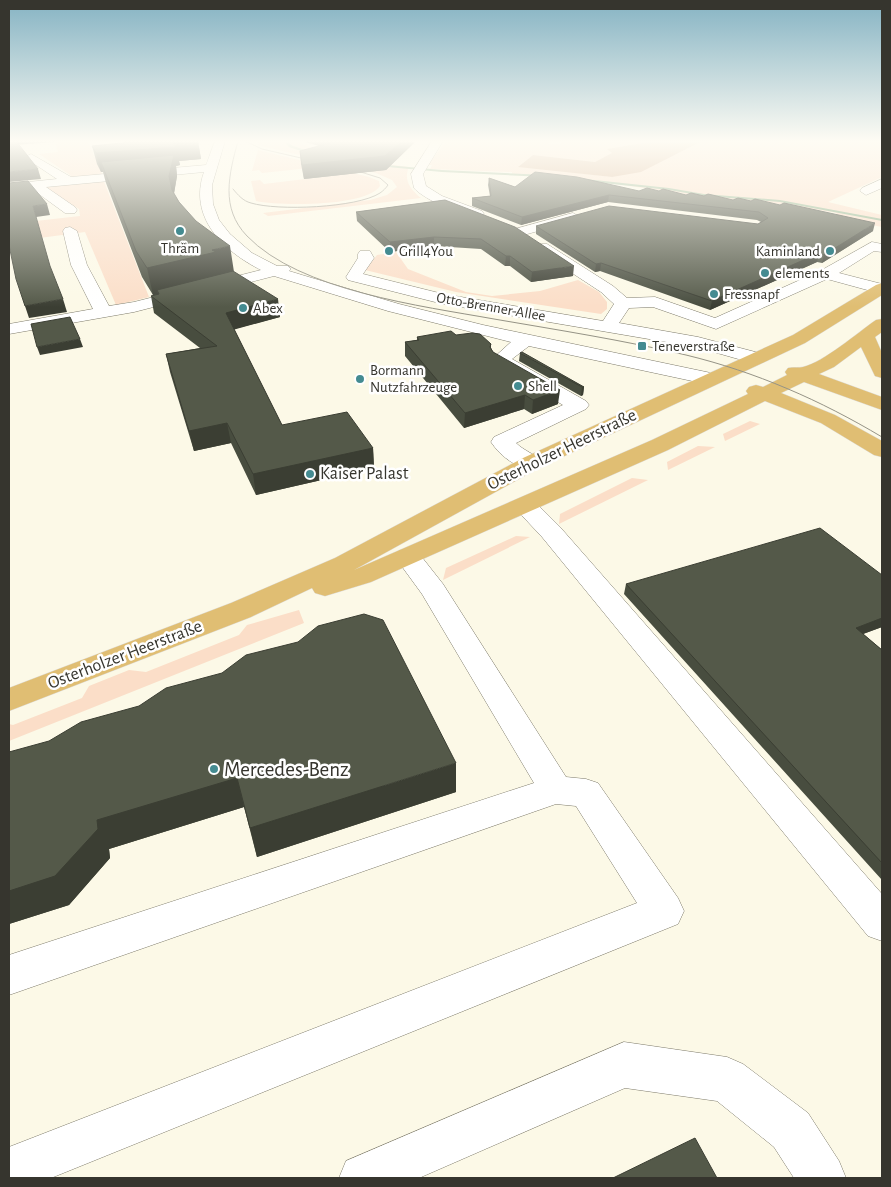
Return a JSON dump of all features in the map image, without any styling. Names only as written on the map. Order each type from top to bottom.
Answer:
[{"type":"main road","name":"Osterholzer Heerstraße","points":[[9,700],[241,610],[344,564],[531,463],[711,378],[799,339],[882,289]]},
{"type":"main road","name":"Osterholzer Heerstraße","points":[[241,610],[362,576],[525,506],[660,445],[804,375],[827,363],[882,324]]},
{"type":"main road","points":[[865,336],[882,372]]},
{"type":"main road","points":[[756,358],[882,404]]},
{"type":"main road","points":[[711,378],[765,394],[828,419],[856,433],[882,450]]},
{"type":"street","points":[[51,196],[70,210]]},
{"type":"street","name":"Otto-Brenner-Allee","points":[[206,196],[208,213],[216,227],[246,255],[277,271],[437,320],[711,378]]},
{"type":"street","points":[[433,196],[487,218]]},
{"type":"street","points":[[520,232],[582,215]]},
{"type":"street","points":[[504,224],[520,232],[607,288],[623,303],[655,302],[716,324],[832,270],[872,246],[882,248]]},
{"type":"street","points":[[70,231],[79,265],[104,313]]},
{"type":"street","points":[[229,239],[263,249]]},
{"type":"street","points":[[354,276],[366,258],[365,254]]},
{"type":"street","points":[[9,329],[104,313],[277,271],[293,259]]},
{"type":"street","name":"Otto-Brenner-Allee","points":[[336,270],[444,299],[698,342],[756,358]]},
{"type":"street","points":[[832,270],[882,289]]},
{"type":"street","points":[[609,326],[623,303]]},
{"type":"street","points":[[526,339],[500,360],[578,404],[502,442],[516,455],[531,463]]},
{"type":"street","points":[[525,506],[551,532],[882,923]]},
{"type":"street","points":[[408,557],[433,590],[556,790]]},
{"type":"street","points":[[9,975],[556,790],[586,793],[664,911],[9,1171]]},
{"type":"street","points":[[363,1178],[624,1065],[727,1080],[791,1130],[822,1178]]},
{"type":"shaded area","points":[[59,196],[110,196],[149,297],[116,305],[85,232],[9,242],[9,224],[80,216],[79,209]]},
{"type":"shaded area","points":[[255,196],[362,196],[341,201],[303,204],[256,201]]},
{"type":"shaded area","points":[[382,196],[419,196],[421,198],[268,216],[263,213],[370,200]]},
{"type":"shaded area","points":[[700,196],[840,196],[828,202],[882,215],[882,227],[831,217],[837,213],[758,201]]},
{"type":"shaded area","points":[[396,252],[408,269],[466,292],[492,296],[540,291],[578,280],[599,292],[607,302],[607,309],[601,314],[456,292],[365,270],[377,255]]},
{"type":"shaded area","points":[[750,421],[760,424],[725,441],[723,434]]},
{"type":"shaded area","points":[[698,446],[715,447],[668,470],[667,462]]},
{"type":"shaded area","points":[[632,478],[648,480],[559,524],[560,514]]},
{"type":"shaded area","points":[[516,536],[530,537],[443,580],[446,568]]},
{"type":"shaded area","points":[[299,610],[304,623],[9,741],[9,724],[13,725],[82,698],[89,686],[129,670],[146,672],[239,635],[247,625]]},
{"type":"building","points":[[9,196],[41,196],[47,204],[33,206],[50,266],[63,299],[25,306],[16,279],[9,245]]},
{"type":"building","points":[[115,196],[176,196],[196,221],[230,246],[212,250],[216,252],[147,268],[136,251]]},
{"type":"building","points":[[487,196],[603,196],[522,217],[472,198]]},
{"type":"building","points":[[621,196],[718,196],[751,201],[755,199],[780,205],[784,203],[875,223],[824,255],[819,253],[712,301],[601,263],[596,264],[536,226],[609,206],[758,224],[768,218],[759,212]]},
{"type":"building","points":[[445,200],[515,227],[574,266],[532,272],[481,239],[434,237],[390,242],[356,212]]},
{"type":"building","points":[[233,271],[278,299],[226,313],[282,425],[347,412],[373,448],[253,474],[227,423],[189,431],[166,354],[217,346],[151,296],[159,294],[157,290]]},
{"type":"building","points":[[70,317],[80,339],[37,347],[31,324]]},
{"type":"building","points":[[451,331],[456,335],[480,334],[491,344],[490,347],[493,352],[560,390],[533,400],[525,395],[465,413],[405,342],[419,340],[417,337]]},
{"type":"building","points":[[522,352],[584,387],[520,353]]},
{"type":"building","points":[[820,528],[882,575],[882,618],[856,628],[882,650],[882,863],[626,584]]},
{"type":"building","points":[[364,614],[383,620],[456,763],[250,828],[237,778],[97,820],[98,829],[55,876],[9,891],[9,752],[49,741],[81,722],[139,706],[166,688],[222,673],[246,655],[298,642],[318,626]]},
{"type":"building","points":[[695,1138],[717,1178],[613,1178]]},
{"type":"waterway","points":[[722,196],[780,201],[882,220]]},
{"type":"tram line","points":[[230,196],[233,214],[238,225],[247,236],[270,255],[298,270],[329,283],[398,302],[614,340],[712,362],[787,388],[835,411],[882,437]]},
{"type":"tram line","points":[[240,196],[251,203],[279,207],[336,205],[373,196]]},
{"type":"place","name":"Thräm","points":[[180,231]]},
{"type":"place","name":"Grill4You","points":[[389,251]]},
{"type":"place","name":"Kaminland","points":[[830,251]]},
{"type":"place","name":"elements","points":[[765,273]]},
{"type":"place","name":"Fressnapf","points":[[714,294]]},
{"type":"place","name":"Abex","points":[[243,308]]},
{"type":"place","name":"Teneverstraße","points":[[642,346]]},
{"type":"place","name":"Bormann Nutzfahrzeuge","points":[[360,379]]},
{"type":"place","name":"Shell","points":[[518,386]]},
{"type":"place","name":"Kaiser Palast","points":[[310,474]]},
{"type":"place","name":"Mercedes-Benz","points":[[214,769]]}]
